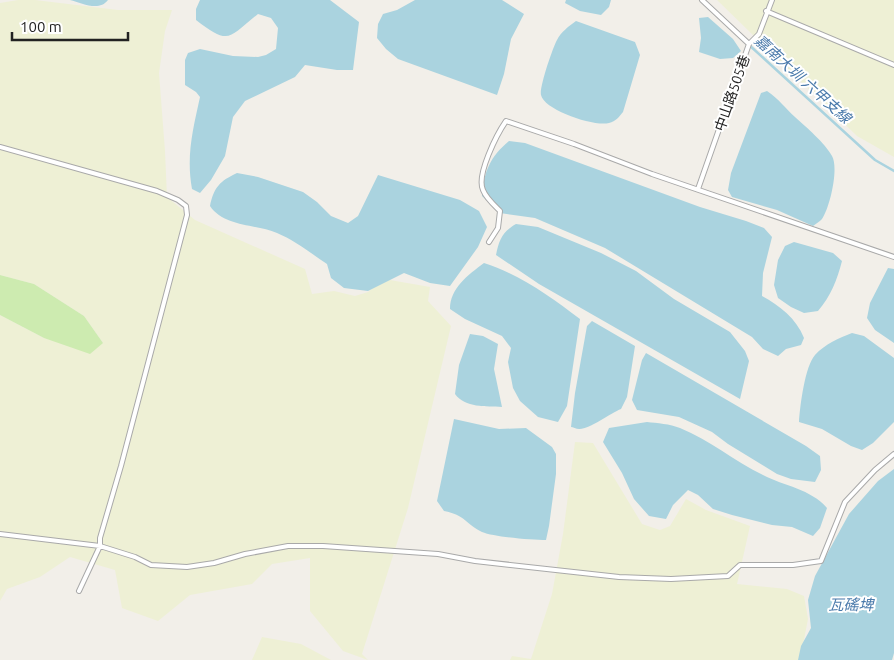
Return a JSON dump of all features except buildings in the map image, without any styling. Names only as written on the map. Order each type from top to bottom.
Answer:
[{"type":"lane","points":[[702,0],[749,44]]},
{"type":"lane","name":"中山路505巷","points":[[698,189],[749,44],[759,34],[766,11],[772,0]]},
{"type":"lane","points":[[766,11],[894,65]]},
{"type":"lane","points":[[489,242],[498,228],[500,211],[482,188],[482,176],[487,160],[506,121],[894,256]]},
{"type":"lane","points":[[0,147],[157,191],[178,200],[186,206],[187,215],[121,466],[100,538],[100,546],[80,591]]},
{"type":"lane","points":[[0,534],[100,546],[151,564],[186,567],[214,563],[245,554],[288,546],[323,546],[438,554],[475,562],[619,577],[671,579],[728,576],[740,565],[793,565],[820,561],[846,502],[874,470],[894,454]]},
{"type":"green space","points":[[35,0],[118,10],[172,10],[165,31],[159,73],[167,197],[195,220],[305,269],[312,294],[334,291],[355,296],[368,292],[384,279],[430,287],[428,301],[451,326],[408,508],[362,654],[368,660],[343,651],[310,611],[310,558],[272,564],[252,584],[190,595],[158,621],[122,608],[115,570],[70,557],[40,577],[7,589],[0,601],[0,315],[44,338],[103,343],[84,316],[34,284],[0,275],[0,3]]},
{"type":"green space","points":[[717,0],[894,0],[894,157],[857,136]]},
{"type":"green space","points":[[0,275],[34,284],[84,316],[103,343],[90,354],[44,338],[0,315]]},
{"type":"green space","points":[[575,442],[593,443],[642,524],[660,530],[670,526],[686,499],[706,510],[750,526],[737,584],[787,589],[804,596],[808,619],[800,660],[510,660],[512,656],[531,659],[552,594],[563,534]]},
{"type":"green space","points":[[262,637],[301,644],[331,660],[252,660]]},
{"type":"water","points":[[70,0],[108,0],[104,4],[95,6]]},
{"type":"water","points":[[200,0],[330,0],[359,22],[353,70],[337,70],[305,65],[295,77],[245,101],[233,117],[225,156],[211,180],[200,193],[192,189],[190,177],[191,143],[200,97],[185,85],[185,60],[188,53],[200,49],[233,56],[258,57],[266,55],[276,49],[278,28],[271,18],[258,14],[234,33],[223,36],[196,20],[196,9]]},
{"type":"water","points":[[415,0],[502,0],[524,14],[511,39],[504,74],[497,95],[398,59],[386,49],[377,38],[378,24],[383,14],[397,10]]},
{"type":"water","points":[[566,0],[611,0],[609,7],[601,15],[580,11],[565,3]]},
{"type":"water","points":[[708,17],[733,39],[741,51],[733,58],[720,59],[699,52],[701,38],[699,18]]},
{"type":"water","points":[[576,21],[635,42],[640,55],[623,112],[609,123],[602,124],[582,120],[560,112],[544,101],[541,95],[544,76],[557,40]]},
{"type":"water","points":[[767,91],[815,135],[832,156],[835,169],[831,197],[822,219],[813,226],[777,210],[732,197],[728,190],[731,173],[761,93]]},
{"type":"water","points":[[509,141],[525,143],[700,207],[764,228],[772,237],[763,273],[762,296],[781,308],[797,324],[804,338],[801,345],[786,349],[778,356],[763,349],[752,337],[605,248],[535,218],[500,213],[482,196],[483,187],[489,165],[502,147]]},
{"type":"water","points":[[237,173],[258,177],[303,192],[317,202],[331,216],[348,223],[358,216],[378,175],[460,200],[479,211],[487,227],[478,247],[450,286],[430,283],[404,273],[368,291],[344,288],[331,278],[327,264],[290,239],[269,230],[223,218],[216,213],[210,206],[216,189],[222,182]]},
{"type":"water","points":[[516,224],[538,227],[601,253],[636,271],[674,299],[730,332],[745,351],[749,361],[740,399],[539,284],[496,255],[502,237],[507,230]]},
{"type":"water","points":[[794,242],[833,253],[842,261],[833,288],[827,300],[818,311],[804,313],[778,298],[774,285],[778,260],[785,246]]},
{"type":"water","points":[[484,263],[522,280],[580,319],[567,406],[558,422],[538,417],[520,401],[513,388],[508,362],[511,348],[502,336],[465,319],[450,309],[453,295],[457,288],[466,277]]},
{"type":"water","points":[[888,268],[894,269],[894,343],[875,330],[867,318],[870,303]]},
{"type":"water","points":[[592,321],[635,346],[627,397],[621,409],[588,427],[578,429],[571,427],[575,393],[587,326]]},
{"type":"water","points":[[852,333],[864,336],[894,358],[894,422],[873,443],[862,450],[851,446],[822,429],[799,422],[804,387],[811,360],[819,351],[837,339]]},
{"type":"water","points":[[470,334],[483,336],[498,344],[494,369],[502,407],[470,404],[459,399],[455,394],[459,365]]},
{"type":"water","points":[[646,353],[820,456],[821,470],[815,482],[791,479],[777,474],[712,432],[679,417],[637,410],[632,400],[642,360]]},
{"type":"water","points":[[454,419],[499,429],[526,428],[552,447],[556,454],[556,474],[546,540],[488,534],[477,529],[461,517],[444,511],[437,501]]},
{"type":"water","points":[[647,422],[680,428],[712,444],[763,475],[813,496],[827,508],[820,528],[813,536],[792,527],[772,525],[732,515],[713,509],[698,495],[688,490],[673,505],[666,519],[649,516],[634,499],[622,473],[603,442],[609,428]]},
{"type":"water","name":"瓦磘埤","points":[[894,469],[894,653],[892,660],[798,660],[801,646],[811,628],[808,600],[815,576],[849,514],[878,481]]},
{"type":"waterway","name":"嘉南大圳 六甲支線","points":[[748,44],[875,160],[894,171]]}]
